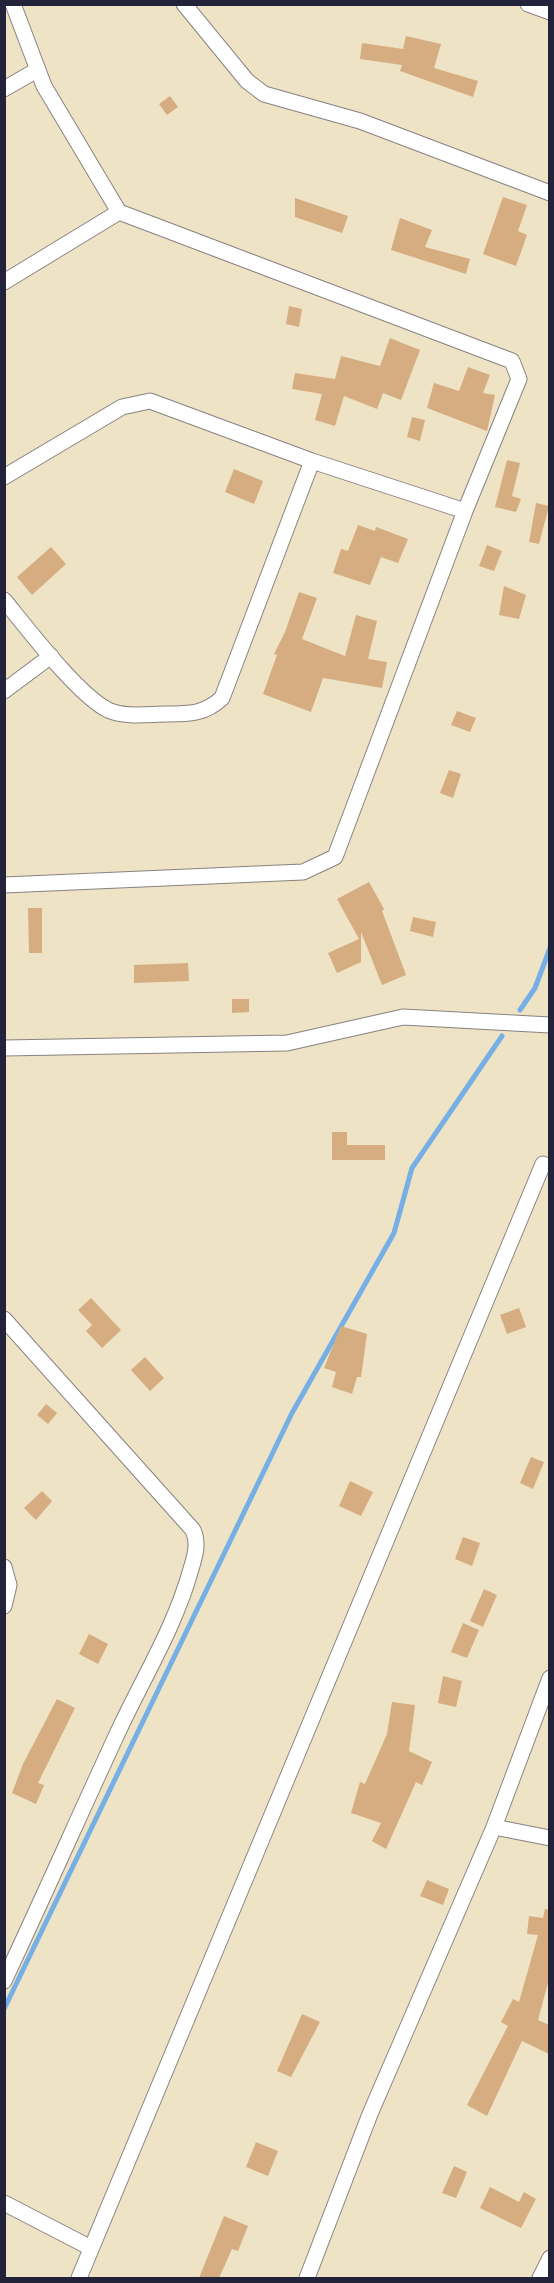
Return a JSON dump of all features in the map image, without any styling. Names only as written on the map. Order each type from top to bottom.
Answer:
[{"type":"street","points":[[4,885],[303,872],[335,857],[465,511],[519,379],[512,361],[119,212],[44,86],[13,4]]},
{"type":"street","points":[[184,4],[247,81],[264,94],[360,121],[549,193]]},
{"type":"street","points":[[528,4],[549,12]]},
{"type":"street","points":[[4,89],[37,70]]},
{"type":"street","points":[[4,282],[49,257],[119,212]]},
{"type":"street","points":[[4,477],[122,407],[150,401],[312,461],[465,511]]},
{"type":"street","points":[[4,600],[51,656],[92,698],[108,710],[128,715],[198,713],[211,707],[222,698],[312,461]]},
{"type":"street","points":[[4,691],[51,656]]},
{"type":"street","points":[[4,1048],[287,1043],[404,1017],[549,1025]]},
{"type":"street","points":[[79,2278],[543,1164]]},
{"type":"street","points":[[4,1319],[193,1530],[196,1538],[191,1569],[183,1596],[154,1665],[120,1729],[4,1981]]},
{"type":"street","points":[[4,1567],[9,1585],[4,1606]]},
{"type":"street","points":[[307,2278],[370,2114],[494,1827],[549,1678]]},
{"type":"street","points":[[494,1827],[549,1838]]},
{"type":"street","points":[[4,2203],[91,2248]]},
{"type":"street","points":[[540,2278],[549,2258]]},
{"type":"building","points":[[406,36],[441,44],[434,68],[478,81],[473,97],[400,71],[402,65],[360,59],[362,43],[403,49]]},
{"type":"building","points":[[170,96],[178,107],[167,115],[159,104]]},
{"type":"building","points":[[503,197],[527,205],[518,231],[527,235],[516,266],[483,254]]},
{"type":"building","points":[[295,198],[348,216],[342,233],[295,217]]},
{"type":"building","points":[[400,218],[432,230],[425,247],[470,259],[466,274],[391,250]]},
{"type":"building","points":[[289,306],[302,309],[299,327],[286,324]]},
{"type":"building","points":[[390,338],[420,350],[401,400],[383,393],[377,409],[344,396],[335,426],[315,420],[322,394],[292,389],[295,373],[335,379],[341,356],[380,366]]},
{"type":"building","points":[[468,367],[490,375],[483,393],[495,395],[487,431],[427,408],[434,383],[459,391]]},
{"type":"building","points":[[412,417],[425,420],[420,441],[407,437]]},
{"type":"building","points":[[507,460],[520,463],[512,496],[521,499],[516,512],[495,507]]},
{"type":"building","points":[[234,469],[263,481],[254,504],[225,492]]},
{"type":"building","points":[[536,503],[549,506],[539,544],[529,542]]},
{"type":"building","points":[[358,525],[375,531],[376,527],[408,539],[398,563],[381,557],[370,585],[333,573],[341,549],[348,551]]},
{"type":"building","points":[[487,545],[502,551],[494,571],[479,566]]},
{"type":"building","points":[[51,547],[66,564],[32,595],[17,577]]},
{"type":"building","points":[[504,586],[526,595],[519,619],[499,615]]},
{"type":"building","points":[[299,592],[317,598],[302,639],[345,656],[356,615],[377,621],[368,659],[387,662],[382,688],[323,678],[311,712],[263,694],[277,655],[274,654],[285,632]]},
{"type":"building","points":[[457,711],[476,718],[470,732],[451,725]]},
{"type":"building","points":[[449,770],[461,774],[453,798],[440,793]]},
{"type":"building","points":[[369,882],[384,909],[382,911],[406,975],[382,985],[361,932],[361,962],[337,973],[328,953],[359,939],[337,899]]},
{"type":"building","points":[[28,908],[42,908],[42,953],[29,953]]},
{"type":"building","points":[[413,917],[436,922],[433,937],[410,931]]},
{"type":"building","points":[[188,963],[189,981],[134,983],[134,965]]},
{"type":"building","points":[[232,999],[249,999],[249,1012],[232,1013]]},
{"type":"building","points":[[332,1132],[347,1132],[347,1145],[385,1145],[385,1160],[332,1160]]},
{"type":"building","points":[[91,1298],[121,1330],[102,1348],[86,1331],[92,1325],[78,1310]]},
{"type":"building","points":[[519,1308],[526,1327],[507,1334],[500,1315]]},
{"type":"building","points":[[341,1326],[367,1334],[361,1377],[357,1377],[352,1394],[332,1387],[336,1372],[324,1368]]},
{"type":"building","points":[[145,1357],[164,1378],[150,1391],[131,1370]]},
{"type":"building","points":[[46,1404],[57,1413],[48,1424],[37,1415]]},
{"type":"building","points":[[531,1457],[544,1462],[533,1489],[520,1483]]},
{"type":"building","points":[[350,1481],[373,1492],[361,1516],[339,1506]]},
{"type":"building","points":[[42,1491],[52,1501],[36,1520],[24,1508]]},
{"type":"building","points":[[463,1537],[480,1543],[472,1566],[455,1559]]},
{"type":"building","points":[[484,1589],[497,1595],[483,1627],[470,1621]]},
{"type":"building","points":[[463,1623],[479,1630],[467,1658],[451,1652]]},
{"type":"building","points":[[89,1634],[108,1644],[98,1664],[79,1654]]},
{"type":"building","points":[[443,1676],[462,1681],[456,1707],[438,1703]]},
{"type":"building","points":[[57,1699],[75,1708],[38,1783],[44,1785],[36,1804],[12,1793],[23,1764]]},
{"type":"building","points":[[392,1702],[415,1705],[409,1751],[432,1762],[422,1785],[416,1782],[386,1849],[372,1841],[381,1823],[351,1813],[360,1782],[365,1784],[387,1734]]},
{"type":"building","points":[[427,1880],[449,1889],[443,1905],[420,1896]]},
{"type":"building","points":[[545,1909],[549,1910],[549,1979],[538,2020],[549,2025],[549,2054],[522,2041],[487,2116],[467,2105],[508,2026],[501,2022],[513,1999],[519,2002],[538,1935],[527,1934],[529,1916],[543,1918]]},
{"type":"building","points":[[302,2014],[320,2022],[291,2077],[277,2071]]},
{"type":"building","points":[[256,2142],[278,2151],[268,2176],[246,2167]]},
{"type":"building","points":[[454,2166],[467,2172],[456,2198],[442,2193]]},
{"type":"building","points":[[490,2187],[519,2202],[524,2192],[536,2199],[521,2228],[480,2208]]},
{"type":"building","points":[[224,2216],[248,2226],[238,2251],[232,2249],[219,2278],[199,2278]]},
{"type":"waterway","points":[[520,1010],[535,988],[550,948]]},
{"type":"waterway","points":[[4,2009],[292,1413],[394,1233],[412,1168],[502,1036]]}]
